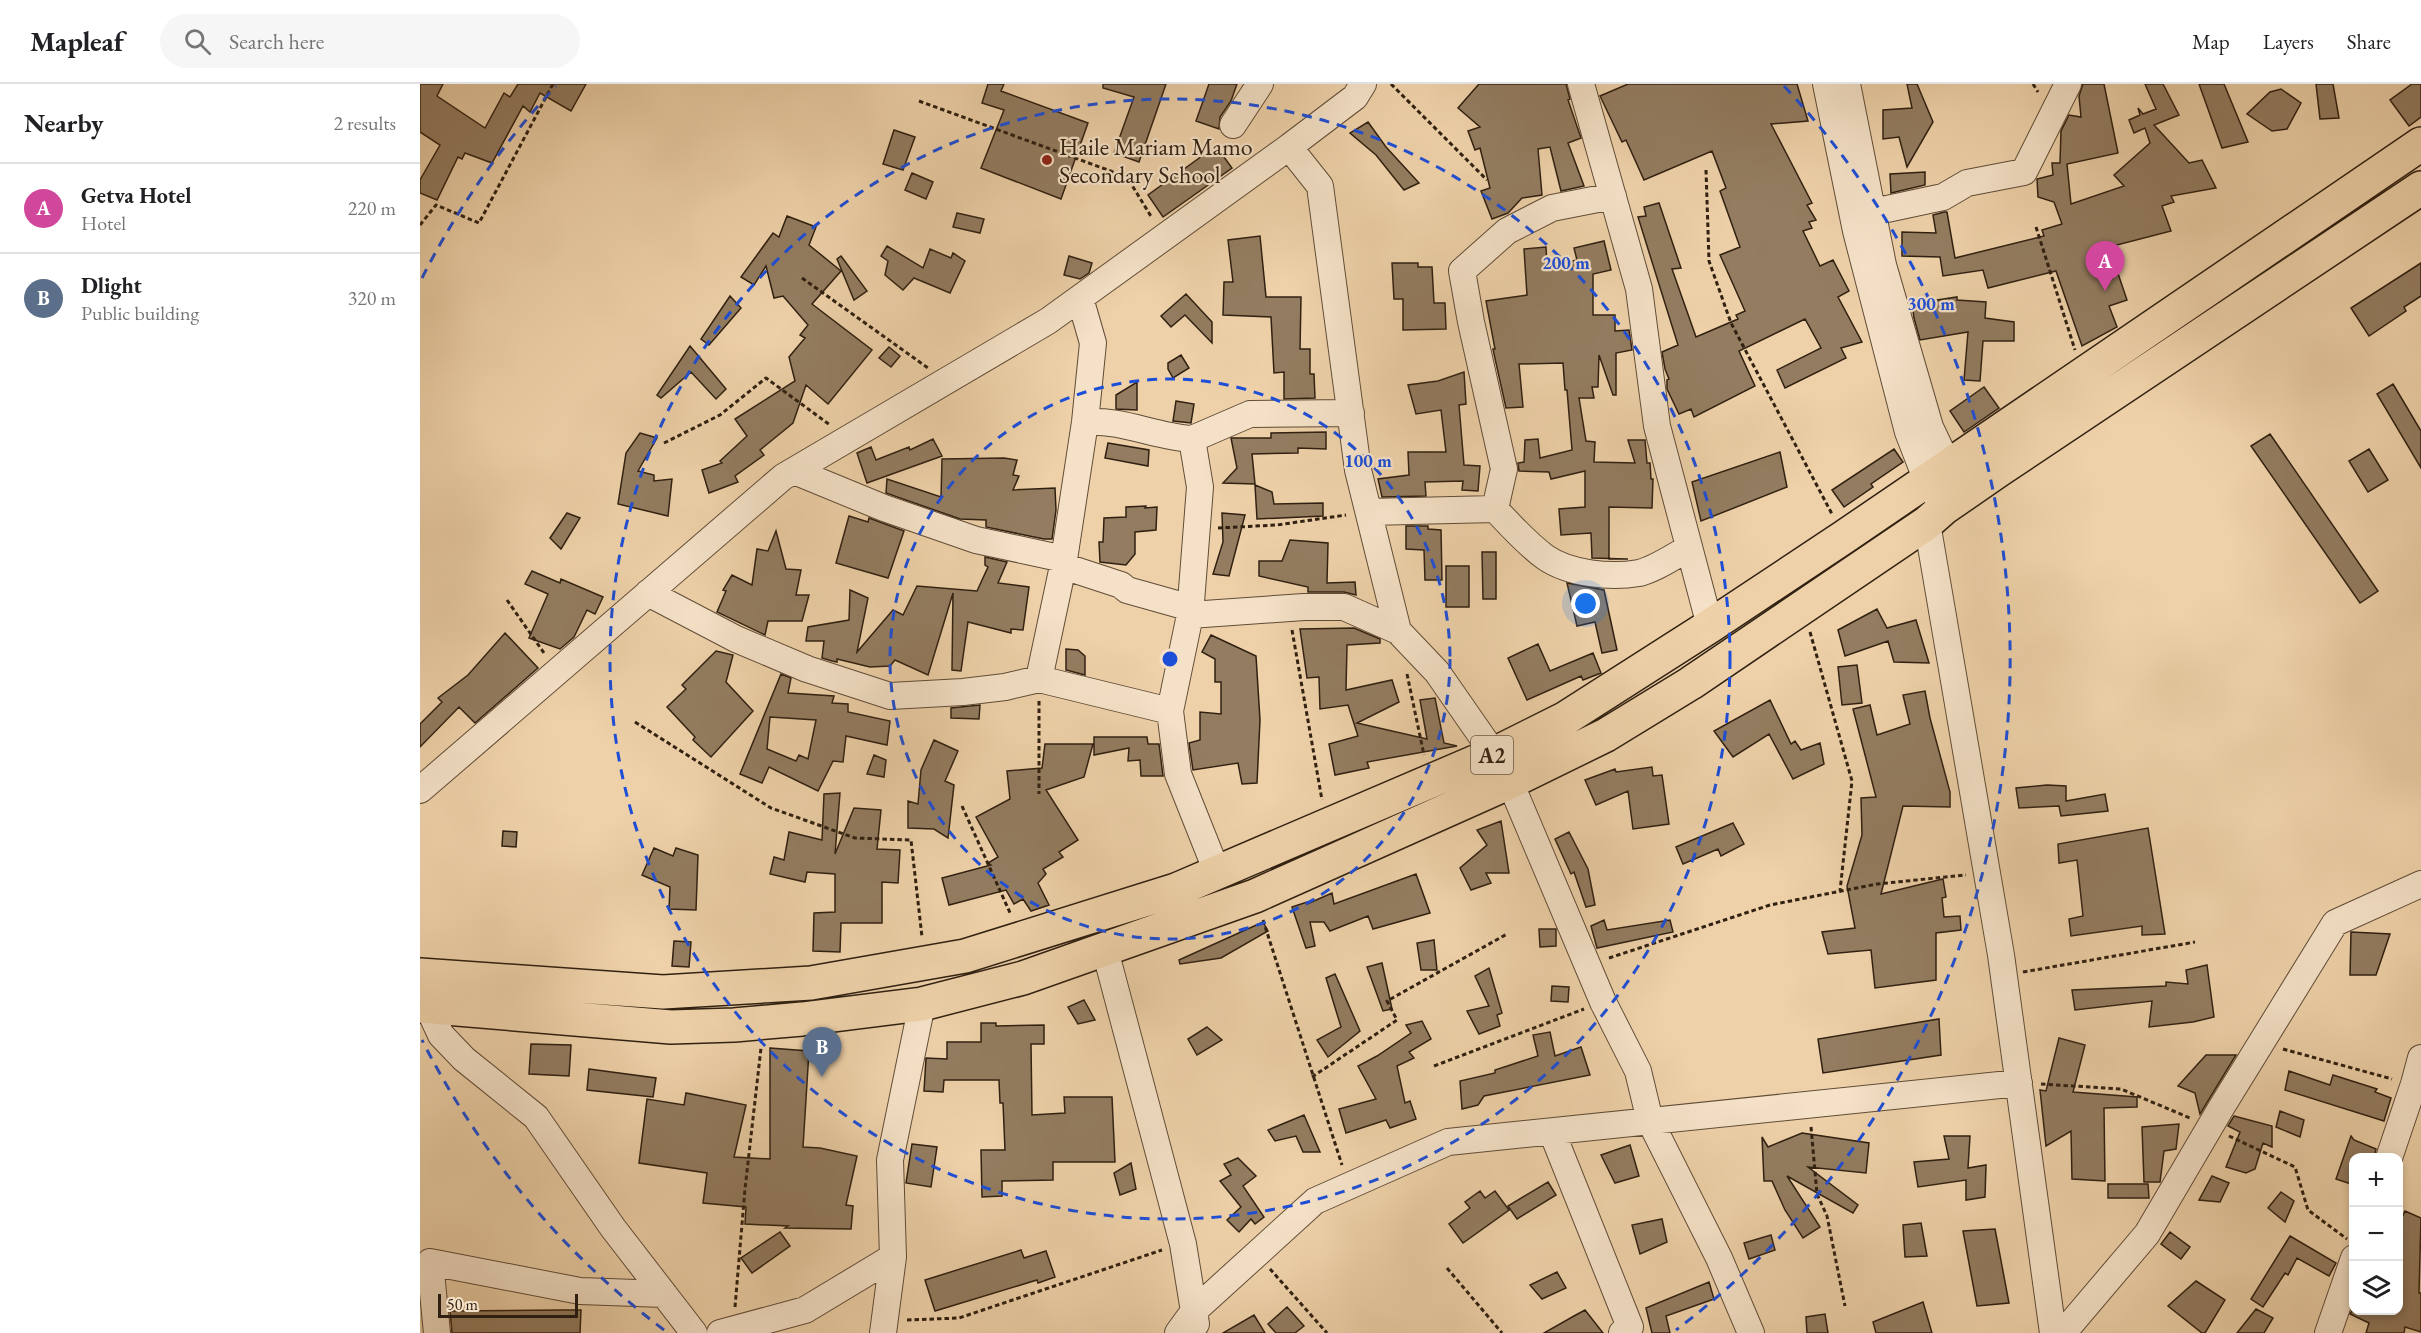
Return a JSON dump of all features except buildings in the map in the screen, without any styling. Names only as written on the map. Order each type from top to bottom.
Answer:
[{"type":"highway","name":"A2","points":[[425,991],[663,992],[811,983],[965,956],[1176,890],[1494,754],[1566,718],[1710,627],[2421,144]]},
{"type":"highway","name":"A2","points":[[425,991],[671,1027],[764,1022],[922,1004],[1023,978],[1255,896],[1510,782],[1606,735],[1691,683],[2421,188]]},
{"type":"street","points":[[1233,126],[1260,84]]},
{"type":"street","points":[[420,790],[783,477],[1048,321],[1289,147],[1355,97],[1363,84]]},
{"type":"street","points":[[1581,84],[1639,289],[1657,426],[1710,627]]},
{"type":"street","points":[[1826,84],[1856,231],[1908,432],[1937,473]]},
{"type":"street","points":[[1847,84],[1883,265],[1930,427],[1945,509],[1987,873],[2004,975],[2053,1333]]},
{"type":"street","points":[[1873,212],[1943,197],[1967,183],[2024,172],[2068,84]]},
{"type":"street","points":[[1289,147],[1320,186],[1358,470],[1398,631]]},
{"type":"street","points":[[1496,509],[1504,469],[1473,332],[1462,271],[1507,231],[1552,208],[1613,196]]},
{"type":"street","points":[[1039,678],[1064,563],[1085,422],[1093,343],[1080,298]]},
{"type":"street","points":[[1085,422],[1100,421],[1172,438],[1192,439],[1250,414],[1351,413]]},
{"type":"street","points":[[1192,439],[1200,487],[1197,529],[1190,611],[1170,711],[1178,774],[1217,872]]},
{"type":"street","points":[[794,471],[884,508],[976,540],[1064,563],[1121,585],[1127,590],[1190,611],[1344,607],[1398,631],[1437,672],[1494,754]]},
{"type":"street","points":[[1369,512],[1496,509],[1546,558],[1571,569],[1605,574],[1640,573],[1689,548]]},
{"type":"street","points":[[648,593],[736,639],[807,669],[890,696],[1005,687],[1039,678],[1170,711]]},
{"type":"street","points":[[1510,782],[1603,1002],[1638,1071],[1650,1121],[1719,1258],[1751,1333]]},
{"type":"street","points":[[2063,1333],[2147,1234],[2260,1043],[2336,922],[2421,884]]},
{"type":"street","points":[[1105,950],[1183,1244],[1195,1322]]},
{"type":"street","points":[[425,991],[441,1035],[456,1051],[536,1117],[613,1228],[694,1333]]},
{"type":"street","points":[[883,1327],[893,1257],[890,1160],[922,1004]]},
{"type":"street","points":[[2391,1153],[2421,1058]]},
{"type":"street","points":[[1178,1333],[1195,1322],[1257,1254],[1315,1201],[1448,1142],[2019,1083]]},
{"type":"street","points":[[1552,1132],[1630,1327],[1622,1333]]},
{"type":"street","points":[[727,1331],[805,1310],[893,1257]]},
{"type":"street","points":[[2328,1333],[2353,1261]]},
{"type":"street","points":[[437,1333],[430,1262],[580,1291],[664,1294]]},
{"type":"path","points":[[420,225],[436,205],[479,223],[553,84]]},
{"type":"path","points":[[1391,84],[1487,180]]},
{"type":"path","points":[[919,101],[1127,177],[1164,238]]},
{"type":"path","points":[[1706,170],[1709,261],[1731,323],[1844,537]]},
{"type":"path","points":[[2036,227],[2082,375]]},
{"type":"path","points":[[802,278],[947,381]]},
{"type":"path","points":[[664,443],[720,415],[766,378],[849,439]]},
{"type":"path","points":[[1197,529],[1277,525],[1369,512]]},
{"type":"path","points":[[507,600],[557,672]]},
{"type":"path","points":[[1803,607],[1852,781],[1840,891]]},
{"type":"path","points":[[1288,608],[1326,826]]},
{"type":"path","points":[[1398,631],[1430,781]]},
{"type":"path","points":[[1039,678],[1039,794]]},
{"type":"path","points":[[635,722],[771,808],[855,838],[911,840],[925,963]]},
{"type":"path","points":[[962,806],[1022,939]]},
{"type":"path","points":[[1587,965],[1770,905],[1877,884],[1987,873]]},
{"type":"path","points":[[1255,896],[1349,1186]]},
{"type":"path","points":[[1312,1077],[1397,1020],[1387,1001],[1507,934]]},
{"type":"path","points":[[2004,975],[2195,942]]},
{"type":"path","points":[[1434,1066],[1603,1002]]},
{"type":"path","points":[[727,1331],[764,1022]]},
{"type":"path","points":[[2260,1043],[2414,1084]]},
{"type":"path","points":[[2019,1083],[2121,1089],[2295,1167],[2307,1210],[2349,1240]]},
{"type":"path","points":[[1809,1105],[1817,1194],[1827,1216],[1845,1306]]},
{"type":"path","points":[[883,1327],[959,1318],[1183,1244]]},
{"type":"path","points":[[1257,1254],[1327,1333]]},
{"type":"path","points":[[1447,1268],[1502,1333]]},
{"type":"place","name":"Haile Mariam Mamo Secondary School","points":[[1047,160]]},
{"type":"place","name":"Getva Hotel","points":[[2105,291]]},
{"type":"place","name":"Dlight","points":[[822,1077]]}]
